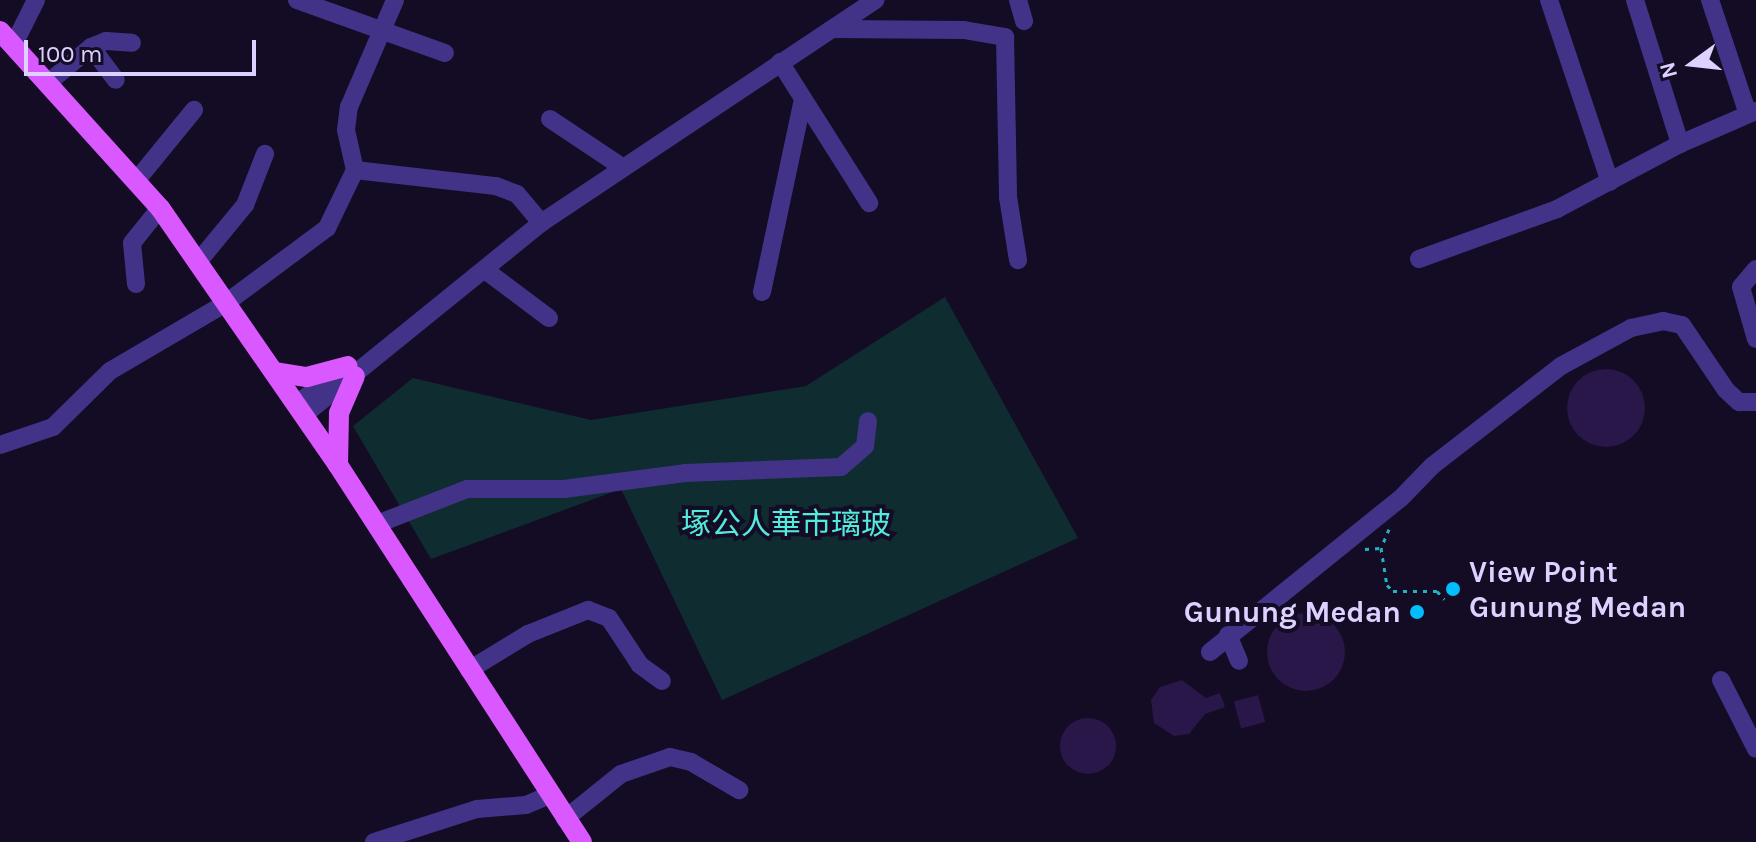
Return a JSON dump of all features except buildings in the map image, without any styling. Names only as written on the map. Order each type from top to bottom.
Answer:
[{"type":"main road","points":[[7,38],[160,208],[338,465],[582,842]]},
{"type":"main road","points":[[274,372],[307,377],[352,371],[339,413],[338,465]]},
{"type":"street","points":[[7,38],[36,0]]},
{"type":"street","points":[[297,0],[445,53]]},
{"type":"street","points":[[0,445],[53,427],[110,371],[226,303],[311,244],[339,209],[355,170],[346,130],[349,107],[395,0]]},
{"type":"street","points":[[300,410],[485,270],[541,223],[832,29],[853,7],[876,0]]},
{"type":"street","points":[[1018,0],[1024,21]]},
{"type":"street","points":[[1549,0],[1610,182]]},
{"type":"street","points":[[1635,0],[1680,144]]},
{"type":"street","points":[[1419,259],[1557,209],[1680,144],[1752,112],[1710,0]]},
{"type":"street","points":[[832,29],[1003,35],[1008,197],[1018,260]]},
{"type":"street","points":[[49,82],[91,47],[106,41],[132,43]]},
{"type":"street","points":[[91,47],[116,80]]},
{"type":"street","points":[[780,62],[869,203]]},
{"type":"street","points":[[762,292],[803,99]]},
{"type":"street","points":[[136,181],[194,110]]},
{"type":"street","points":[[550,119],[622,167]]},
{"type":"street","points":[[198,262],[245,205],[265,154]]},
{"type":"street","points":[[355,170],[496,186],[517,194],[541,223]]},
{"type":"street","points":[[136,284],[132,243],[160,208]]},
{"type":"street","points":[[1756,269],[1741,287],[1756,339]]},
{"type":"street","points":[[485,270],[549,318]]},
{"type":"street","points":[[1210,652],[1258,609],[1561,366],[1631,328],[1663,321],[1682,325],[1726,390],[1739,402],[1756,402]]},
{"type":"street","points":[[377,524],[467,489],[564,489],[685,473],[841,467],[865,446],[868,421]]},
{"type":"street","points":[[469,670],[528,634],[588,610],[609,618],[640,665],[662,681]]},
{"type":"street","points":[[1228,635],[1239,661]]},
{"type":"street","points":[[1721,680],[1756,749]]},
{"type":"street","points":[[565,819],[621,774],[670,757],[691,762],[739,790]]},
{"type":"street","points":[[374,842],[477,809],[526,805],[550,795]]},
{"type":"path","points":[[1381,548],[1387,585],[1393,591],[1437,591],[1444,599]]},
{"type":"green space","name":"塚公人華市璃玻","points":[[945,297],[1078,538],[722,700],[621,489],[431,559],[353,426],[413,378],[591,420],[806,386]]},
{"type":"place","name":"View Point Gunung Medan","points":[[1453,589]]},
{"type":"place","name":"Gunung Medan","points":[[1417,612]]}]
